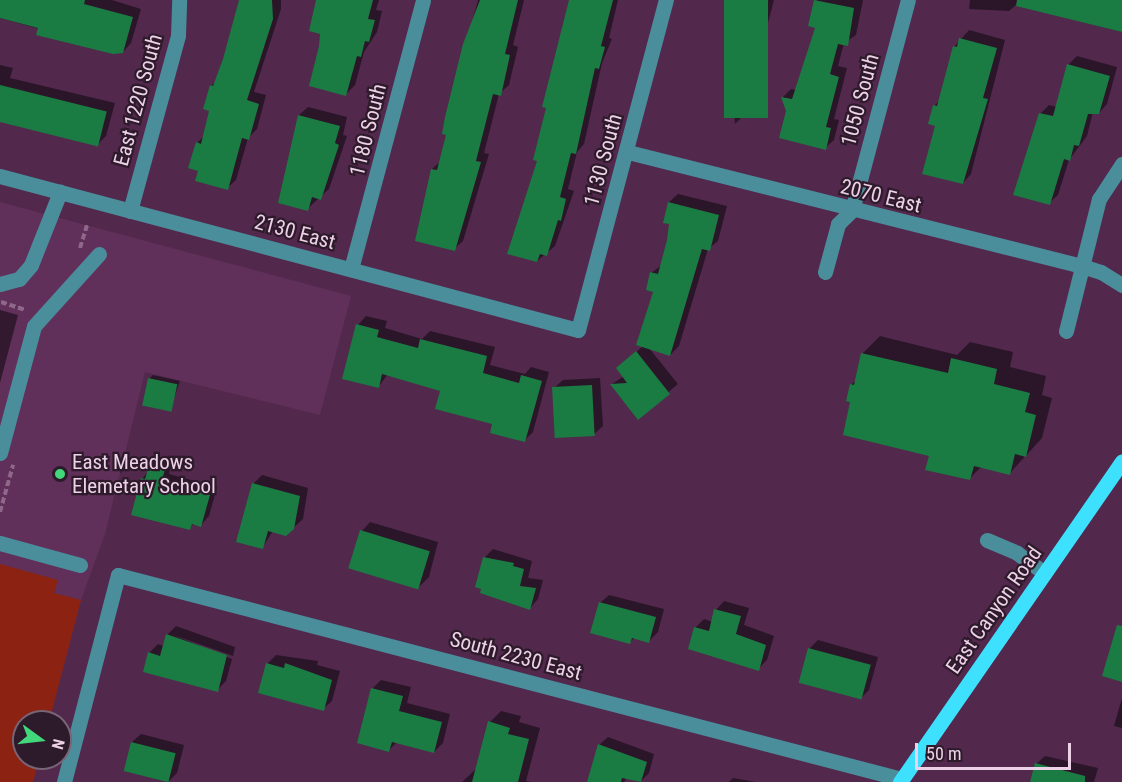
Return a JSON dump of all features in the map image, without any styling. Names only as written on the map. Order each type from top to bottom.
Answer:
[{"type":"main road","name":"East Canyon Road","points":[[901,780],[1122,461]]},
{"type":"street","name":"East 1220 South","points":[[130,211],[178,35],[179,0]]},
{"type":"street","name":"1180 South","points":[[351,269],[423,0]]},
{"type":"street","name":"1130 South","points":[[578,330],[628,152],[666,0]]},
{"type":"street","name":"1050 South","points":[[852,210],[908,0]]},
{"type":"street","name":"2070 East","points":[[628,152],[1082,266],[1101,272],[1122,285]]},
{"type":"street","points":[[1066,331],[1099,199],[1122,164]]},
{"type":"street","name":"2130 East","points":[[0,177],[578,330]]},
{"type":"street","points":[[0,284],[20,279],[31,265],[60,192]]},
{"type":"street","points":[[825,272],[838,224],[852,210]]},
{"type":"street","points":[[0,453],[34,326],[99,254]]},
{"type":"street","points":[[987,540],[1017,553],[1045,573]]},
{"type":"street","points":[[0,543],[80,565]]},
{"type":"street","name":"South 2230 East","points":[[64,782],[118,575],[901,780]]},
{"type":"shaded area","name":"East Meadows Elemetary School","points":[[0,202],[351,296],[320,415],[145,372],[105,534],[81,600],[52,710],[12,710],[12,770],[36,770],[33,782],[0,782]]},
{"type":"shaded area","points":[[0,564],[58,580],[54,593],[81,600],[52,710],[12,710],[12,770],[36,770],[33,782],[0,782]]},
{"type":"building","points":[[0,0],[85,0],[84,4],[133,17],[123,53],[113,54],[36,35],[38,28],[0,18]]},
{"type":"building","points":[[239,0],[272,0],[273,19],[247,100],[259,104],[249,140],[242,138],[228,190],[195,181],[198,171],[188,168],[196,142],[201,144],[209,111],[203,109],[210,85],[213,86],[223,59]]},
{"type":"building","points":[[316,0],[373,0],[368,19],[375,20],[369,42],[365,41],[361,57],[357,56],[346,96],[309,86],[320,34],[309,31]]},
{"type":"building","points":[[480,0],[518,0],[505,54],[510,55],[501,96],[493,94],[476,161],[481,162],[455,251],[415,241],[431,169],[437,170],[446,135],[442,134],[445,117],[463,44]]},
{"type":"building","points":[[569,0],[613,0],[601,46],[605,47],[599,69],[595,68],[576,154],[571,153],[560,197],[566,199],[561,221],[558,220],[547,256],[540,254],[537,262],[507,254],[537,161],[533,160],[546,108],[542,107]]},
{"type":"building","points":[[724,0],[768,0],[768,118],[724,118]]},
{"type":"building","points":[[814,0],[854,8],[848,46],[838,44],[830,74],[839,77],[826,127],[831,128],[826,150],[779,138],[786,111],[781,97],[792,99],[815,28],[808,26]]},
{"type":"building","points":[[1017,0],[1122,0],[1122,32],[1016,6]]},
{"type":"building","points":[[959,38],[997,48],[983,98],[988,99],[963,184],[922,174],[935,126],[928,124],[933,105],[937,106],[953,46],[957,47]]},
{"type":"building","points":[[1067,64],[1110,76],[1099,114],[1088,114],[1079,146],[1074,145],[1070,161],[1064,159],[1050,205],[1013,195],[1039,113],[1053,116]]},
{"type":"building","points":[[0,85],[107,112],[98,147],[0,122]]},
{"type":"building","points":[[298,115],[340,126],[335,143],[339,145],[321,200],[312,197],[308,211],[278,203]]},
{"type":"building","points":[[668,202],[719,215],[710,251],[702,249],[670,356],[636,345],[653,292],[646,290],[650,272],[658,274],[667,240],[669,224],[663,223]]},
{"type":"building","points":[[356,324],[379,330],[377,337],[418,348],[420,339],[487,356],[483,373],[519,383],[521,375],[542,381],[525,442],[490,433],[492,424],[435,409],[440,391],[382,374],[379,388],[342,379]]},
{"type":"building","points":[[636,351],[670,394],[638,420],[610,384],[627,383],[616,368]]},
{"type":"building","points":[[861,353],[948,373],[951,358],[997,369],[994,384],[1030,393],[1025,412],[1036,415],[1026,457],[1015,454],[1010,475],[974,466],[970,480],[925,470],[929,456],[843,435],[850,402],[846,401],[850,384],[854,385]]},
{"type":"building","points":[[148,378],[177,384],[172,412],[142,405]]},
{"type":"building","points":[[592,385],[595,436],[555,438],[552,387]]},
{"type":"building","points":[[149,466],[165,470],[161,482],[210,495],[201,527],[192,524],[190,530],[131,515],[141,478],[145,479]]},
{"type":"building","points":[[252,483],[300,496],[294,529],[286,536],[268,531],[263,549],[236,542]]},
{"type":"building","points":[[360,530],[430,551],[418,590],[348,568]]},
{"type":"building","points":[[483,557],[514,563],[513,566],[524,569],[520,586],[536,588],[530,610],[480,593],[481,589],[475,587]]},
{"type":"building","points":[[599,602],[656,617],[649,643],[632,638],[630,644],[590,633]]},
{"type":"building","points":[[714,609],[741,616],[736,634],[766,645],[759,671],[688,649],[694,627],[709,631]]},
{"type":"building","points":[[1117,625],[1122,626],[1122,682],[1102,676]]},
{"type":"building","points":[[166,634],[227,655],[218,692],[143,672],[148,652],[160,656]]},
{"type":"building","points":[[808,648],[871,665],[861,700],[799,683]]},
{"type":"building","points":[[266,663],[284,668],[285,663],[332,680],[324,711],[258,693]]},
{"type":"building","points":[[371,688],[403,696],[399,711],[442,722],[434,753],[392,742],[389,752],[357,743]]},
{"type":"building","points":[[488,721],[510,728],[508,734],[529,739],[518,782],[472,782]]},
{"type":"building","points":[[131,742],[176,753],[168,782],[124,771]]},
{"type":"building","points":[[598,744],[647,762],[641,782],[622,778],[621,782],[587,782]]},
{"type":"building","points":[[1035,763],[1085,776],[1085,782],[1030,782]]},
{"type":"place","name":"East Meadows Elemetary School","points":[[60,474]]}]
